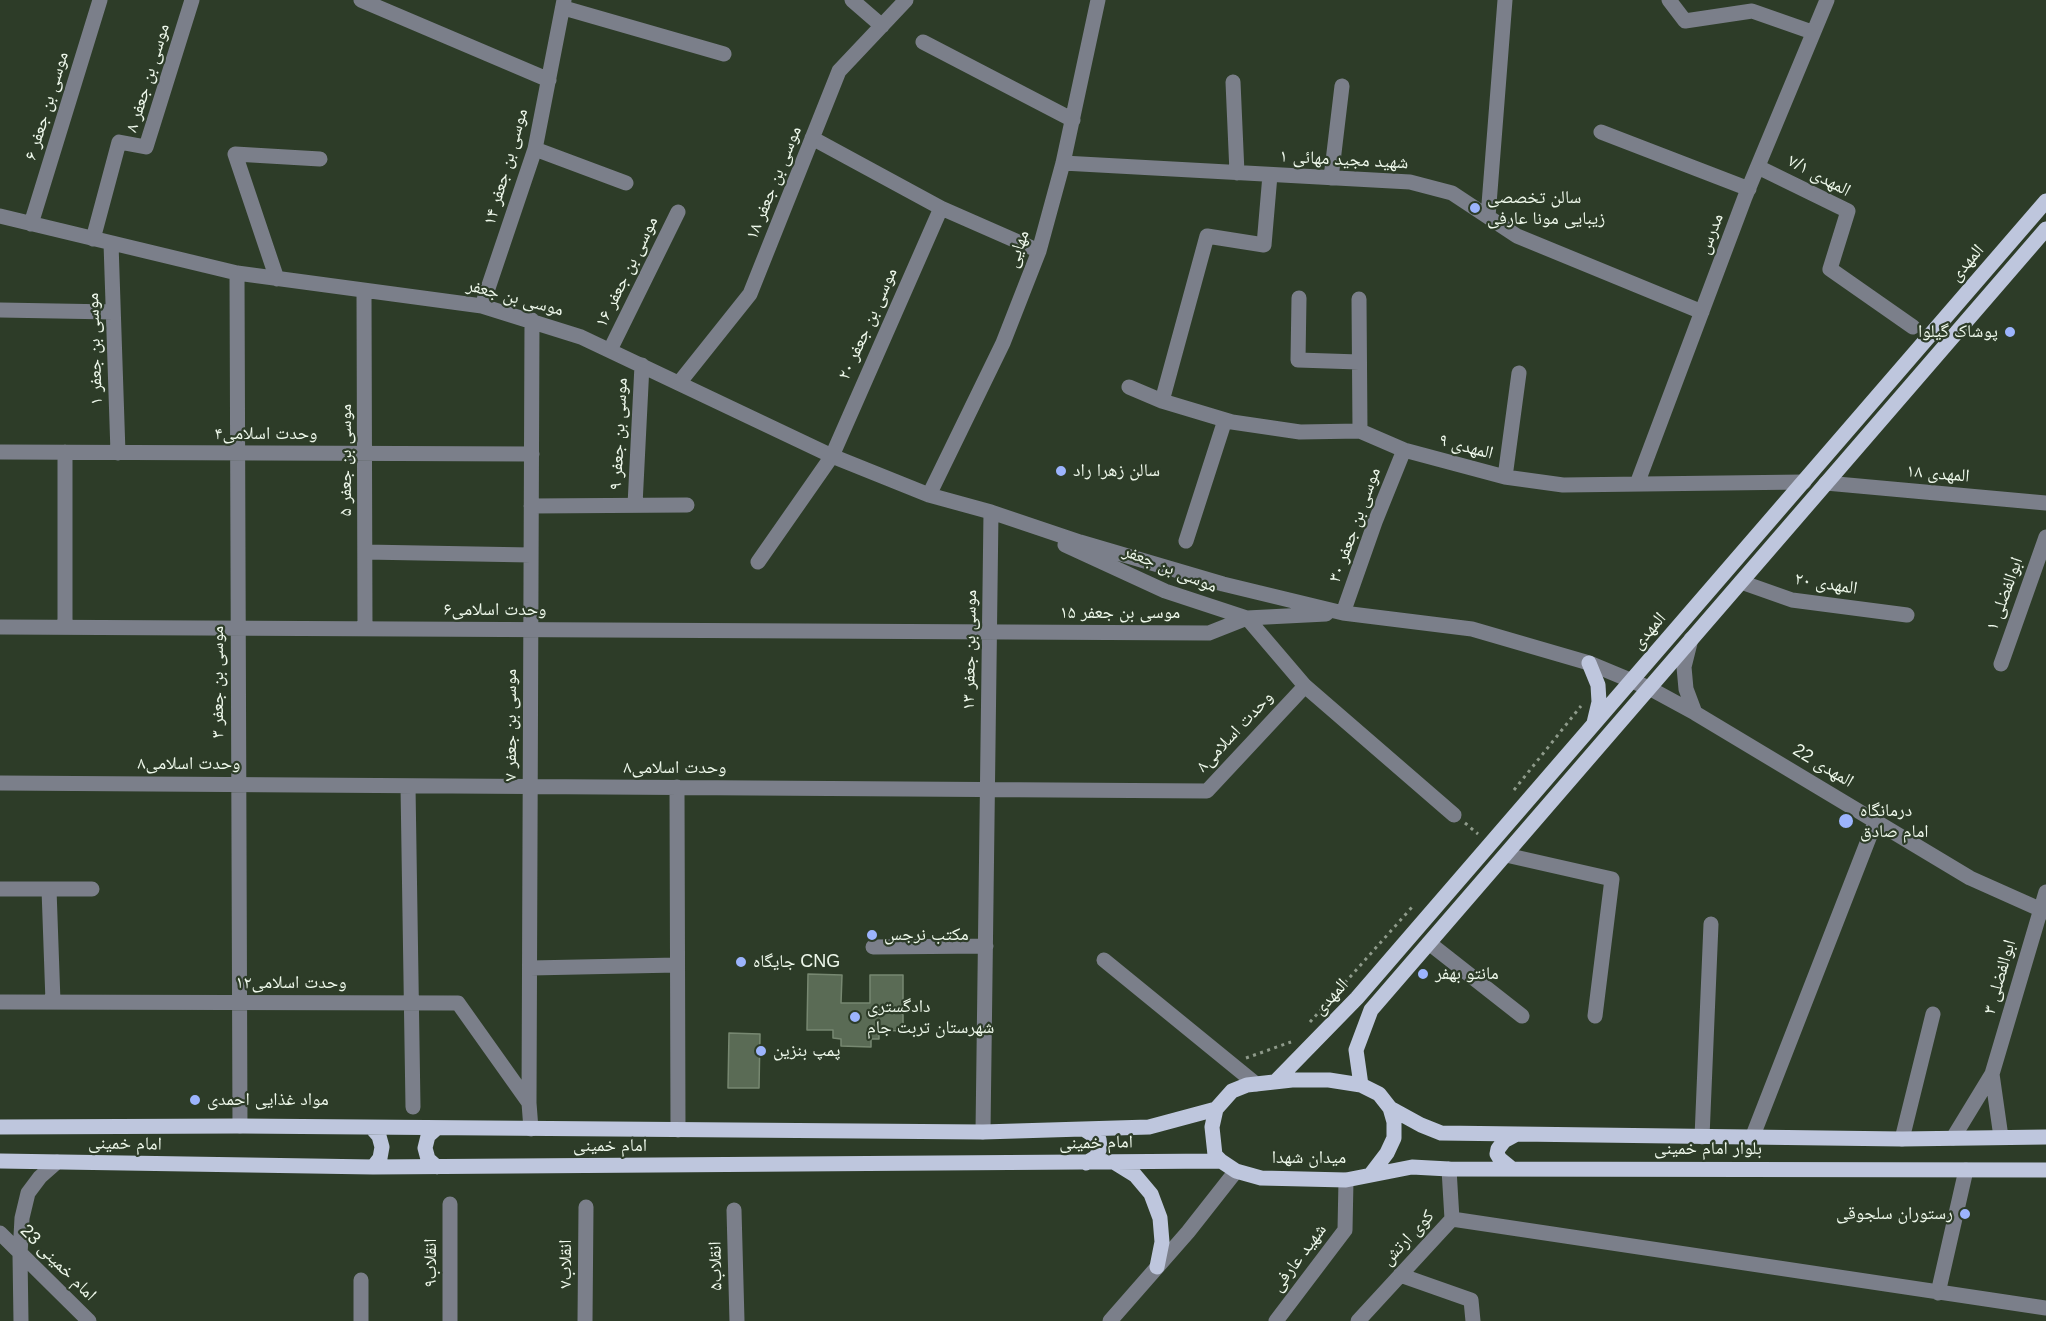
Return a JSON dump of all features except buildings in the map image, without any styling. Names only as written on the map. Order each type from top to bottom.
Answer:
[{"type":"main road","name":"المهدی","points":[[1276,1081],[1357,999],[2046,201]]},
{"type":"main road","name":"المهدی","points":[[1361,1084],[1356,1050],[1371,1010],[2046,229]]},
{"type":"main road","points":[[1996,260],[1991,267],[1990,273],[1993,277],[1997,278],[2009,271]]},
{"type":"main road","points":[[1960,302],[1966,297],[1975,296],[1978,301],[1973,314]]},
{"type":"main road","points":[[1589,663],[1599,685],[1599,702],[1593,725]]},
{"type":"main road","points":[[1221,1161],[1215,1155],[1212,1127],[1216,1108],[1232,1091],[1247,1085],[1276,1081],[1329,1080],[1361,1084],[1379,1094],[1390,1108]]},
{"type":"main road","name":"امام خمینی","points":[[0,1127],[240,1126],[983,1132],[1149,1127],[1216,1108]]},
{"type":"main road","name":"بلوار امام خمینی","points":[[1390,1108],[1441,1133],[1902,1139],[2046,1137]]},
{"type":"main road","name":"میدان شهدا","points":[[1221,1161],[1236,1171],[1261,1178],[1346,1180],[1371,1174],[1387,1153],[1394,1138],[1394,1122],[1390,1108]]},
{"type":"main road","points":[[372,1128],[379,1136],[382,1147],[380,1158],[373,1167]]},
{"type":"main road","points":[[436,1128],[428,1136],[425,1148],[428,1159],[437,1167]]},
{"type":"main road","points":[[1085,1130],[1099,1139],[1100,1148],[1096,1157],[1086,1163]]},
{"type":"main road","points":[[1511,1168],[1497,1154],[1504,1141],[1515,1135]]},
{"type":"main road","name":"امام خمینی","points":[[0,1161],[437,1167],[1221,1161]]},
{"type":"main road","points":[[1114,1162],[1135,1175],[1151,1194],[1160,1218],[1162,1242],[1157,1267]]},
{"type":"main road","name":"بلوار امام خمینی","points":[[1371,1174],[1412,1167],[1449,1169],[2046,1170]]},
{"type":"street","name":"موسی بن جعفر ۶","points":[[31,224],[100,0]]},
{"type":"street","name":"موسی بن جعفر ۸","points":[[93,239],[119,142],[146,147],[192,0]]},
{"type":"street","points":[[361,0],[549,80]]},
{"type":"street","points":[[852,0],[882,26]]},
{"type":"street","name":"موسی بن جعفر ۱۸","points":[[679,383],[750,294],[839,71],[906,0]]},
{"type":"street","points":[[1488,217],[1505,0]]},
{"type":"street","points":[[1669,0],[1685,21],[1752,11],[1812,32]]},
{"type":"street","name":"مدرس","points":[[1637,484],[1758,166],[1827,0]]},
{"type":"street","name":"مهایی","points":[[929,495],[1003,344],[1040,251],[1073,120],[1094,2]]},
{"type":"street","points":[[564,4],[724,54]]},
{"type":"street","name":"موسی بن جعفر ۱۴","points":[[482,306],[535,149],[564,4]]},
{"type":"street","points":[[923,42],[1073,120]]},
{"type":"street","points":[[1233,82],[1237,173]]},
{"type":"street","points":[[1330,178],[1342,86]]},
{"type":"street","points":[[1601,132],[1749,189]]},
{"type":"street","points":[[812,138],[940,208],[1040,251]]},
{"type":"street","points":[[535,149],[626,183]]},
{"type":"street","points":[[277,279],[234,154],[320,159]]},
{"type":"street","name":"شهید مجید مهائی ۱","points":[[1063,163],[1410,182],[1452,193],[1517,236],[1702,312]]},
{"type":"street","name":"المهدی ۷/۱","points":[[1758,166],[1848,211],[1830,269],[1913,327]]},
{"type":"street","points":[[1162,401],[1207,236],[1264,245],[1270,175]]},
{"type":"street","name":"موسی بن جعفر ۲۰","points":[[758,562],[832,456],[940,208]]},
{"type":"street","name":"موسی بن جعفر ۱۶","points":[[610,350],[678,212]]},
{"type":"street","name":"موسی بن جعفر","points":[[0,216],[237,273],[482,306],[532,320],[581,337],[832,456],[929,495],[991,512],[1176,571],[1343,613],[1472,629],[1589,663],[1649,688]]},
{"type":"street","name":"موسی بن جعفر ۱","points":[[111,243],[118,453]]},
{"type":"street","name":"موسی بن جعفر ۳","points":[[237,273],[240,1126]]},
{"type":"street","name":"موسی بن جعفر ۵","points":[[364,291],[365,629]]},
{"type":"street","points":[[1299,298],[1298,360],[1359,362]]},
{"type":"street","points":[[1359,299],[1360,432]]},
{"type":"street","points":[[0,310],[113,312]]},
{"type":"street","name":"موسی بن جعفر ۷","points":[[531,1130],[529,1103],[532,320]]},
{"type":"street","name":"موسی بن جعفر ۹","points":[[635,506],[642,365]]},
{"type":"street","points":[[1505,477],[1519,373]]},
{"type":"street","name":"المهدی ۹","points":[[1129,387],[1162,401],[1225,420],[1300,432],[1360,432],[1404,450],[1505,477],[1563,485],[1804,482]]},
{"type":"street","points":[[1186,541],[1225,420]]},
{"type":"street","name":"موسی بن جعفر ۳۰","points":[[1343,613],[1375,522],[1404,450]]},
{"type":"street","name":"وحدت اسلامی۴","points":[[0,452],[532,454]]},
{"type":"street","points":[[65,452],[65,627]]},
{"type":"street","name":"المهدی ۱۸","points":[[1826,483],[2046,503]]},
{"type":"street","points":[[531,506],[687,505]]},
{"type":"street","name":"موسی بن جعفر","points":[[991,512],[1165,591],[1247,618],[1343,613]]},
{"type":"street","name":"موسی بن جعفر ۱۳","points":[[983,1132],[991,512]]},
{"type":"street","name":"ابوالفضلی ۱","points":[[2001,664],[2046,537]]},
{"type":"street","points":[[365,552],[531,555]]},
{"type":"street","name":"المهدی ۲۰","points":[[1741,582],[1792,600],[1906,615]]},
{"type":"street","points":[[1247,618],[1305,686],[1454,815]]},
{"type":"street","name":"موسی بن جعفر ۱۵","points":[[990,632],[1209,633],[1247,618]]},
{"type":"street","name":"وحدت اسلامی۶","points":[[0,627],[990,632]]},
{"type":"street","points":[[1691,639],[1684,667],[1686,689],[1695,713]]},
{"type":"street","name":"وحدت اسلامی۸","points":[[0,783],[1207,791],[1305,686]]},
{"type":"street","name":"المهدی 22","points":[[1649,688],[1876,820],[1970,878],[2043,911]]},
{"type":"street","points":[[408,786],[413,1107]]},
{"type":"street","points":[[677,787],[678,1130]]},
{"type":"street","points":[[1752,1138],[1876,820]]},
{"type":"street","points":[[1506,855],[1612,879],[1595,1016]]},
{"type":"street","points":[[0,889],[92,889]]},
{"type":"street","points":[[49,889],[53,1002]]},
{"type":"street","name":"ابوالفضلی ۳","points":[[1992,1074],[2043,911],[2046,892]]},
{"type":"street","points":[[1702,1137],[1711,924]]},
{"type":"street","points":[[1429,944],[1522,1016]]},
{"type":"street","points":[[873,947],[986,946]]},
{"type":"street","points":[[1104,960],[1256,1084]]},
{"type":"street","points":[[530,968],[677,964]]},
{"type":"street","name":"وحدت اسلامی۱۲","points":[[0,1002],[458,1003],[529,1103]]},
{"type":"street","points":[[1902,1139],[1934,1014]]},
{"type":"street","points":[[1992,1074],[2001,1137]]},
{"type":"street","points":[[1953,1138],[1992,1074]]},
{"type":"street","points":[[21,1321],[22,1218],[28,1193],[40,1177],[57,1162]]},
{"type":"street","name":"کوی ارتش","points":[[1358,1321],[1452,1219],[1449,1169]]},
{"type":"street","points":[[1938,1293],[1966,1170]]},
{"type":"street","points":[[1110,1321],[1188,1232],[1236,1171]]},
{"type":"street","name":"شهید عارفی","points":[[1276,1321],[1345,1230],[1346,1180]]},
{"type":"street","name":"انقلاب۹","points":[[450,1204],[450,1321]]},
{"type":"street","name":"انقلاب۷","points":[[585,1321],[586,1207]]},
{"type":"street","name":"انقلاب۵","points":[[734,1210],[737,1321]]},
{"type":"street","points":[[1452,1219],[2046,1308]]},
{"type":"street","name":"امام خمینی 23","points":[[0,1233],[89,1321]]},
{"type":"street","points":[[1400,1275],[1471,1300],[1473,1321]]},
{"type":"street","points":[[361,1280],[361,1321]]},
{"type":"path","points":[[1508,797],[1599,685]]},
{"type":"path","points":[[1454,815],[1478,834]]},
{"type":"path","points":[[1307,1025],[1416,903]]},
{"type":"path","points":[[1231,1063],[1291,1042]]},
{"type":"place","name":"سالن تخصصی زیبایی مونا عارفی","points":[[1475,208]]},
{"type":"place","name":"پوشاک گیلوا","points":[[2010,332]]},
{"type":"place","name":"سالن زهرا راد","points":[[1061,471]]},
{"type":"place","name":"درمانگاه امام صادق","points":[[1846,821]]},
{"type":"place","name":"مكتب نرجس","points":[[872,935]]},
{"type":"place","name":"جایگاه CNG","points":[[741,962]]},
{"type":"place","name":"مانتو بهفر","points":[[1423,974]]},
{"type":"place","name":"دادگستری شهرستان تربت جام","points":[[855,1017]]},
{"type":"place","name":"پمپ بنزین","points":[[761,1051]]},
{"type":"place","name":"مواد غذایی احمدی","points":[[195,1100]]},
{"type":"place","name":"رستوران سلجوقی","points":[[1965,1214]]}]
